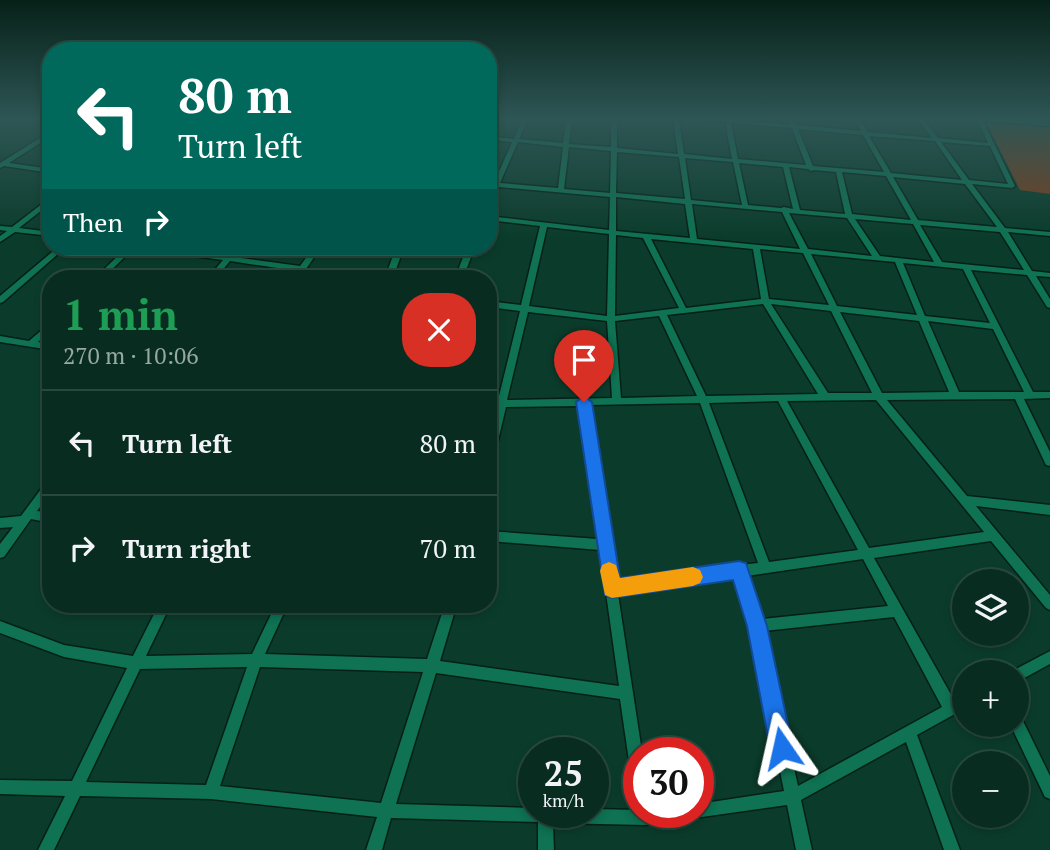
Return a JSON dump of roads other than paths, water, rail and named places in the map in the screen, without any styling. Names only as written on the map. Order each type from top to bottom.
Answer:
[{"type":"street","points":[[497,175],[506,159]]},
{"type":"street","points":[[561,190],[564,159]]},
{"type":"street","points":[[615,159],[611,319],[617,401]]},
{"type":"street","points":[[681,159],[694,240]]},
{"type":"street","points":[[705,159],[1013,187],[1000,159]]},
{"type":"street","points":[[735,159],[745,205]]},
{"type":"street","points":[[807,159],[811,169]]},
{"type":"street","points":[[880,159],[940,265]]},
{"type":"street","points":[[949,159],[1002,229],[1050,305]]},
{"type":"street","points":[[2,165],[42,170]]},
{"type":"street","points":[[786,167],[797,210]]},
{"type":"street","points":[[839,171],[848,214],[878,259]]},
{"type":"street","points":[[497,184],[1050,234]]},
{"type":"street","points":[[0,240],[42,206]]},
{"type":"street","points":[[785,209],[803,251],[879,397],[1050,604]]},
{"type":"street","points":[[497,219],[1050,275]]},
{"type":"street","points":[[497,422],[544,225]]},
{"type":"street","points":[[0,228],[42,233]]},
{"type":"street","points":[[646,236],[684,311]]},
{"type":"street","points":[[756,246],[765,301],[825,397]]},
{"type":"street","points":[[0,300],[51,256]]},
{"type":"street","points":[[107,270],[122,256]]},
{"type":"street","points":[[210,256],[302,269],[311,256]]},
{"type":"street","points":[[219,270],[232,256]]},
{"type":"street","points":[[898,261],[920,318],[956,397]]},
{"type":"street","points":[[966,267],[1031,396]]},
{"type":"street","points":[[497,305],[611,319],[765,301],[995,326]]},
{"type":"street","points":[[662,314],[703,399],[765,566]]},
{"type":"street","points":[[32,344],[42,334]]},
{"type":"street","points":[[0,339],[42,346]]},
{"type":"street","points":[[497,404],[780,397],[1050,395]]},
{"type":"street","points":[[1018,396],[1050,462]]},
{"type":"street","points":[[780,397],[896,611],[952,697]]},
{"type":"street","points":[[584,402],[631,737]]},
{"type":"street","points":[[0,554],[42,496]]},
{"type":"street","points":[[965,500],[1050,510]]},
{"type":"street","points":[[0,523],[27,517],[42,518]]},
{"type":"street","points":[[612,589],[994,536]]},
{"type":"street","points":[[497,537],[606,545]]},
{"type":"street","points":[[739,570],[757,626],[804,850]]},
{"type":"street","points":[[757,626],[896,611]]},
{"type":"street","points":[[46,850],[160,613]]},
{"type":"street","points":[[211,793],[256,660],[278,613]]},
{"type":"street","points":[[374,850],[448,613]]},
{"type":"street","points":[[0,626],[64,651],[136,663],[256,660],[433,666],[624,693]]},
{"type":"street","points":[[1029,669],[1050,657]]},
{"type":"street","points":[[714,809],[792,797],[952,709]]},
{"type":"street","points":[[909,731],[952,850]]},
{"type":"street","points":[[1023,737],[1050,792]]},
{"type":"street","points":[[0,787],[77,787],[211,793],[387,811],[518,815]]},
{"type":"street","points":[[545,828],[546,850]]}]
